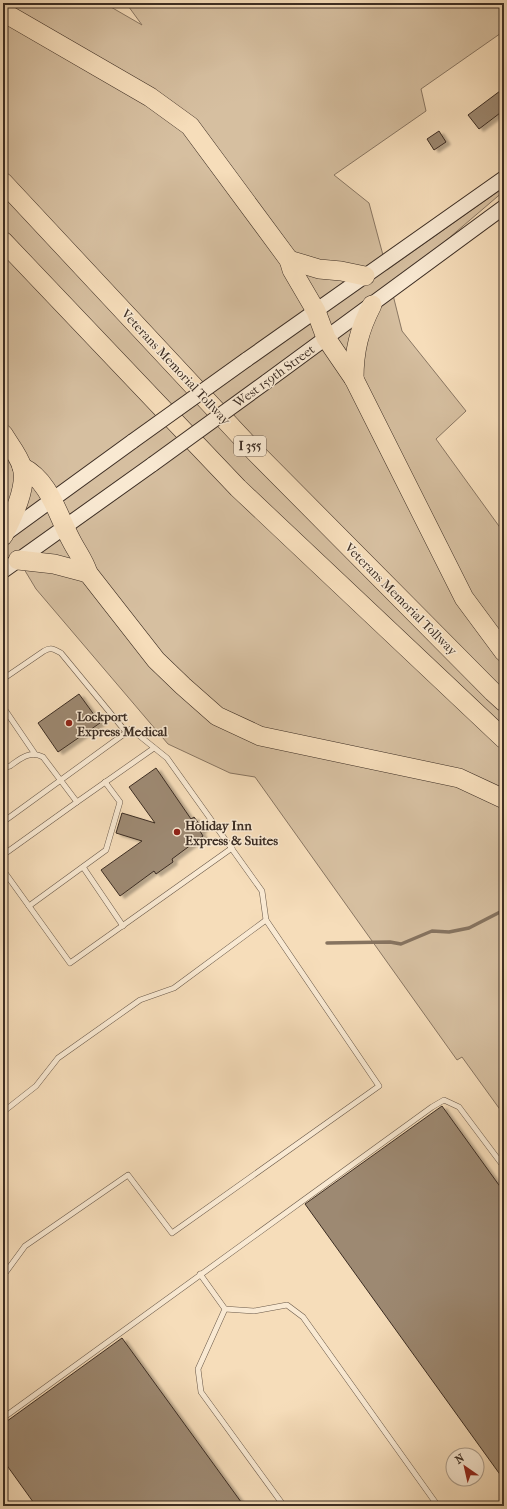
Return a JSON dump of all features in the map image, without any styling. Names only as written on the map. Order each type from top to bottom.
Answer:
[{"type":"highway","points":[[3,12],[150,97],[190,126],[289,260],[292,270],[316,311],[326,338],[354,379],[464,598],[504,652]]},
{"type":"highway","name":"Veterans Memorial Tollway","points":[[3,182],[256,452],[504,702]]},
{"type":"highway","name":"I 355","points":[[3,241],[238,488],[504,739]]},
{"type":"highway","points":[[289,260],[318,269],[341,270],[364,276]]},
{"type":"highway","points":[[354,379],[354,354],[359,332],[372,305]]},
{"type":"highway","points":[[3,434],[22,467],[22,482],[18,505],[3,536]]},
{"type":"highway","points":[[22,467],[31,471],[53,500],[71,540],[84,561],[88,573],[156,660],[218,716],[260,736],[459,778],[504,799]]},
{"type":"highway","points":[[18,560],[54,564],[88,573]]},
{"type":"main road","points":[[3,536],[246,360],[504,178]]},
{"type":"main road","name":"West 159th Street","points":[[3,571],[153,464],[504,208]]},
{"type":"lane","points":[[3,679],[49,648],[56,650],[61,653],[126,732]]},
{"type":"lane","points":[[3,707],[35,754]]},
{"type":"lane","points":[[3,822],[131,729],[167,758],[262,891],[266,920],[379,1086],[172,1232],[128,1175],[25,1246],[3,1276]]},
{"type":"lane","points":[[3,855],[154,748]]},
{"type":"lane","points":[[3,763],[6,766],[10,766],[27,755],[35,754],[43,757],[77,802]]},
{"type":"lane","points":[[29,906],[106,850],[120,802],[105,782]]},
{"type":"lane","points":[[3,870],[70,963],[232,848]]},
{"type":"lane","points":[[83,867],[123,926]]},
{"type":"lane","points":[[3,1112],[36,1086],[58,1058],[140,1000],[174,988],[266,920]]},
{"type":"lane","points":[[3,1418],[200,1274],[432,1107],[444,1100],[458,1107],[504,1167]]},
{"type":"lane","points":[[200,1274],[225,1309]]},
{"type":"lane","points":[[225,1309],[254,1311],[287,1305],[303,1317],[438,1506]]},
{"type":"lane","points":[[225,1309],[198,1369],[201,1392],[284,1506]]},
{"type":"shaded area","points":[[3,3],[104,3],[142,25],[126,3],[504,3],[504,31],[421,89],[426,111],[334,175],[369,203],[387,270],[504,187],[504,191],[429,255],[390,283],[402,331],[466,411],[436,439],[504,533],[504,1115],[462,1057],[457,1060],[255,777],[230,773],[168,744],[36,589],[15,554],[3,562],[3,546],[9,542],[3,532]]},
{"type":"building","points":[[504,88],[504,110],[479,129],[468,115]]},
{"type":"building","points":[[439,131],[446,142],[434,150],[427,139]]},
{"type":"building","name":"Lockport Express Medical","points":[[79,694],[100,723],[58,752],[38,723]]},
{"type":"building","name":"Holiday Inn Express & Suites","points":[[156,768],[191,819],[194,817],[203,829],[200,831],[203,836],[172,859],[173,862],[156,874],[154,871],[120,896],[101,870],[142,841],[116,833],[122,813],[155,823],[129,787]]},
{"type":"building","points":[[442,1106],[504,1192],[504,1480],[485,1454],[485,1447],[480,1447],[305,1204]]},
{"type":"building","points":[[122,1338],[244,1506],[36,1506],[3,1460],[3,1424]]},
{"type":"waterway","points":[[327,943],[390,942],[401,944],[432,931],[449,932],[469,928],[504,910]]},
{"type":"place","name":"Lockport Express Medical","points":[[69,723]]},
{"type":"place","name":"Holiday Inn Express & Suites","points":[[177,832]]}]
